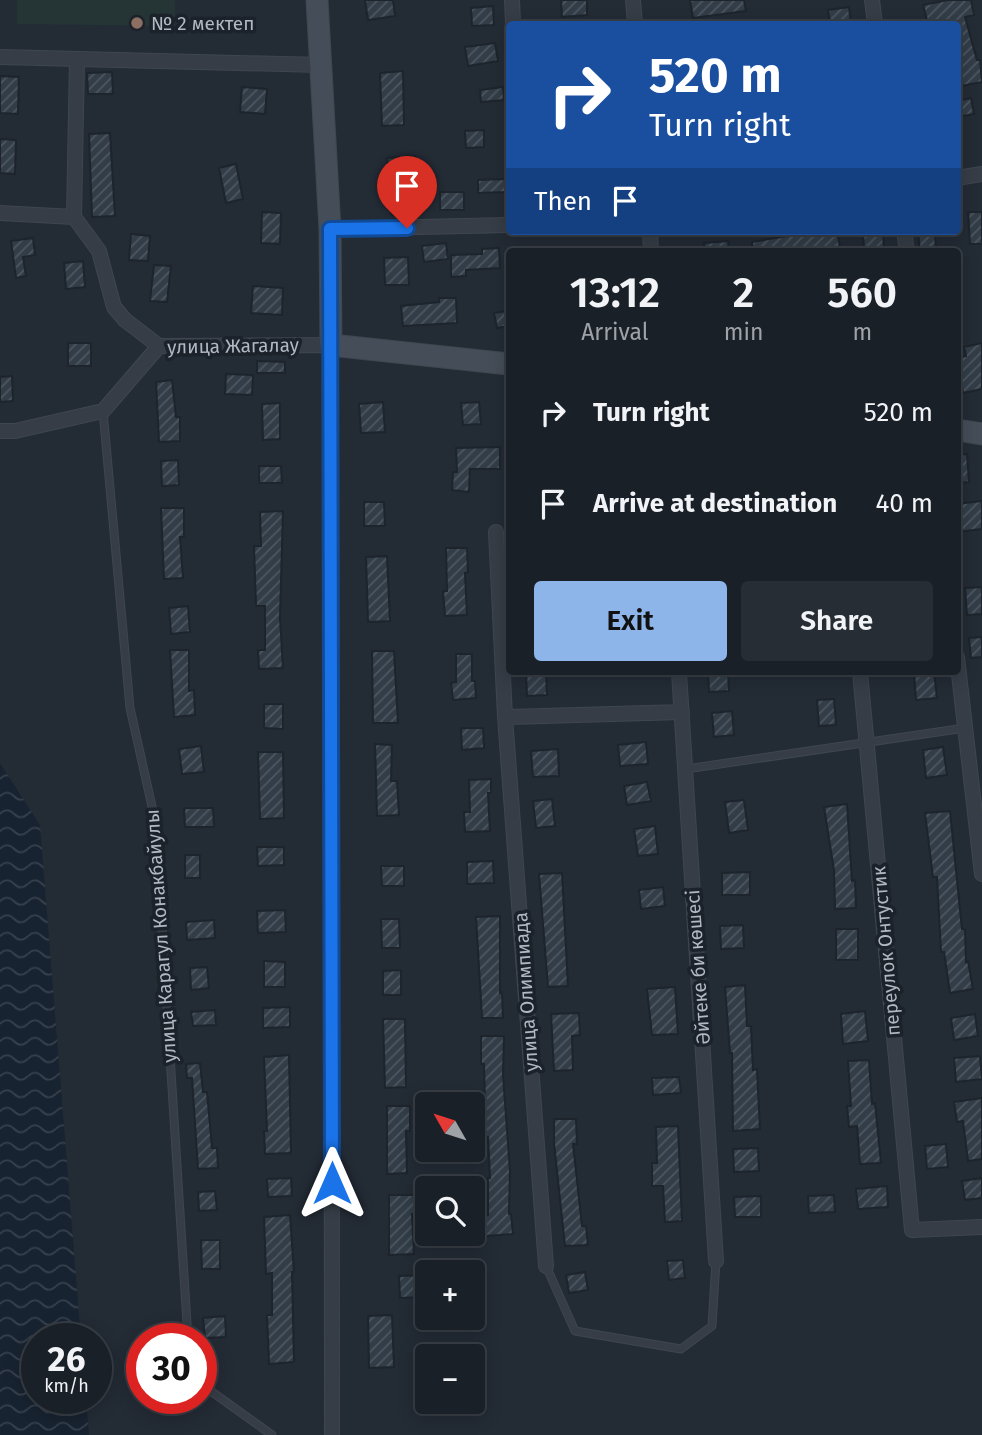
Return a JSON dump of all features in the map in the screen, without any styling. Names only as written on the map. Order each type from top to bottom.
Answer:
[{"type":"main road","points":[[317,0],[330,229],[331,345],[506,364]]},
{"type":"main road","points":[[961,431],[982,434]]},
{"type":"street","points":[[512,0],[513,21]]},
{"type":"street","points":[[633,0],[635,21]]},
{"type":"street","points":[[872,0],[875,21]]},
{"type":"street","points":[[0,57],[321,65]]},
{"type":"street","points":[[77,59],[74,217],[99,251],[114,307],[125,320],[159,346]]},
{"type":"street","points":[[961,177],[982,174]]},
{"type":"street","points":[[0,213],[74,217]]},
{"type":"street","points":[[330,229],[506,225]]},
{"type":"street","points":[[331,345],[332,1435]]},
{"type":"street","name":"улица Жагалау","points":[[103,411],[159,346],[331,345]]},
{"type":"street","points":[[0,431],[15,431],[103,411]]},
{"type":"street","name":"улица Олимпиада","points":[[496,532],[505,718],[546,1266]]},
{"type":"street","name":"Әйтеке би көшесі","points":[[679,675],[716,1261]]},
{"type":"street","name":"переулок Онтустик","points":[[860,675],[912,1230],[982,1227]]},
{"type":"street","points":[[959,675],[982,874]]},
{"type":"street","points":[[505,718],[682,712]]},
{"type":"lane","name":"улица Карагул Конакбайулы","points":[[103,411],[131,708],[155,820],[187,1323]]},
{"type":"lane","points":[[686,769],[966,728]]},
{"type":"lane","points":[[546,1266],[575,1331],[681,1349],[712,1326],[716,1261]]},
{"type":"lane","points":[[217,1395],[272,1435]]},
{"type":"shaded area","points":[[17,0],[175,0],[175,26],[17,24]]},
{"type":"water","points":[[0,763],[40,825],[80,1323],[21,1323],[21,1414],[87,1414],[89,1435],[0,1435]]},
{"type":"building","points":[[365,0],[393,0],[395,16],[368,20]]},
{"type":"building","points":[[561,0],[587,0],[587,15],[562,17]]},
{"type":"building","points":[[690,0],[744,0],[746,11],[693,18]]},
{"type":"building","points":[[948,0],[971,0],[974,15],[965,17],[977,60],[980,60],[982,82],[961,86],[961,21],[927,21],[923,5]]},
{"type":"building","points":[[493,6],[494,25],[472,26],[471,8]]},
{"type":"building","points":[[849,7],[851,21],[830,21],[828,10]]},
{"type":"building","points":[[495,43],[498,61],[468,66],[465,47]]},
{"type":"building","points":[[403,71],[404,125],[382,126],[380,73]]},
{"type":"building","points":[[112,72],[113,94],[88,94],[87,73]]},
{"type":"building","points":[[0,76],[19,77],[18,114],[0,113]]},
{"type":"building","points":[[242,87],[267,89],[265,114],[240,112]]},
{"type":"building","points":[[503,87],[504,100],[481,102],[480,90]]},
{"type":"building","points":[[971,98],[974,114],[961,116],[961,100]]},
{"type":"building","points":[[484,130],[484,147],[466,148],[465,131]]},
{"type":"building","points":[[110,133],[115,216],[92,217],[89,134]]},
{"type":"building","points":[[0,139],[16,140],[15,174],[0,173]]},
{"type":"building","points":[[415,156],[417,177],[389,180],[387,158]]},
{"type":"building","points":[[236,164],[243,199],[226,203],[219,168]]},
{"type":"building","points":[[505,179],[506,192],[478,193],[478,180]]},
{"type":"building","points":[[440,192],[464,192],[464,210],[440,210]]},
{"type":"building","points":[[412,196],[414,213],[392,215],[390,198]]},
{"type":"building","points":[[262,212],[281,213],[280,244],[261,243]]},
{"type":"building","points":[[968,212],[982,212],[982,244],[970,244]]},
{"type":"building","points":[[131,234],[150,236],[148,261],[129,260]]},
{"type":"building","points":[[793,235],[838,235],[840,248],[753,248],[752,242]]},
{"type":"building","points":[[863,235],[883,235],[884,248],[864,248]]},
{"type":"building","points":[[918,235],[935,235],[936,248],[920,248]]},
{"type":"building","points":[[33,238],[35,255],[23,257],[26,276],[16,278],[11,241]]},
{"type":"building","points":[[728,241],[729,248],[705,248],[704,243]]},
{"type":"building","points":[[446,243],[448,259],[424,262],[422,246]]},
{"type":"building","points":[[499,248],[500,268],[466,270],[466,276],[451,277],[451,255],[482,254],[482,249]]},
{"type":"building","points":[[408,257],[409,285],[385,285],[384,258]]},
{"type":"building","points":[[83,261],[85,287],[66,289],[64,263]]},
{"type":"building","points":[[154,265],[171,266],[167,302],[150,301]]},
{"type":"building","points":[[253,286],[283,288],[282,315],[251,313]]},
{"type":"building","points":[[439,298],[456,298],[457,323],[403,326],[401,306],[439,302]]},
{"type":"building","points":[[506,311],[506,326],[497,328],[494,313]]},
{"type":"building","points":[[68,343],[91,343],[91,366],[68,366]]},
{"type":"building","points":[[982,343],[982,389],[963,393],[961,357],[966,356],[964,347]]},
{"type":"building","points":[[257,361],[285,362],[285,373],[257,373]]},
{"type":"building","points":[[226,374],[253,375],[252,395],[225,394]]},
{"type":"building","points":[[12,376],[13,401],[0,402],[0,377]]},
{"type":"building","points":[[172,380],[176,417],[180,417],[180,441],[159,442],[156,382]]},
{"type":"building","points":[[383,402],[385,432],[361,433],[359,404]]},
{"type":"building","points":[[479,402],[481,424],[463,425],[461,403]]},
{"type":"building","points":[[280,403],[280,439],[263,440],[262,404]]},
{"type":"building","points":[[500,447],[500,469],[470,469],[469,492],[452,490],[453,472],[457,472],[456,448]]},
{"type":"building","points":[[967,454],[969,482],[961,483],[961,455]]},
{"type":"building","points":[[178,460],[179,485],[162,486],[161,461]]},
{"type":"building","points":[[259,466],[281,466],[282,483],[259,483]]},
{"type":"building","points":[[982,501],[982,529],[961,532],[961,504]]},
{"type":"building","points":[[364,502],[384,502],[385,526],[364,526]]},
{"type":"building","points":[[161,508],[184,508],[184,537],[180,537],[183,578],[164,579]]},
{"type":"building","points":[[283,511],[280,618],[283,668],[259,669],[258,650],[265,650],[265,606],[256,606],[254,546],[261,546],[260,512]]},
{"type":"building","points":[[446,548],[467,548],[467,615],[445,616],[443,591],[447,591]]},
{"type":"building","points":[[387,556],[390,621],[368,622],[366,557]]},
{"type":"building","points":[[982,587],[982,614],[967,615],[965,588]]},
{"type":"building","points":[[188,606],[190,632],[171,634],[169,608]]},
{"type":"building","points":[[982,637],[982,657],[971,658],[969,638]]},
{"type":"building","points":[[170,650],[189,650],[189,691],[194,690],[195,715],[174,717]]},
{"type":"building","points":[[372,651],[394,651],[398,723],[373,723]]},
{"type":"building","points":[[456,654],[472,654],[472,681],[475,681],[476,698],[453,700],[451,683],[456,682]]},
{"type":"building","points":[[526,675],[546,675],[547,695],[527,696]]},
{"type":"building","points":[[708,675],[728,675],[729,691],[709,692]]},
{"type":"building","points":[[914,675],[934,675],[937,698],[916,700]]},
{"type":"building","points":[[834,699],[836,725],[819,726],[817,700]]},
{"type":"building","points":[[264,704],[283,704],[283,729],[264,728]]},
{"type":"building","points":[[732,711],[734,735],[714,737],[712,713]]},
{"type":"building","points":[[461,728],[483,728],[484,748],[462,750]]},
{"type":"building","points":[[646,742],[648,764],[620,766],[618,745]]},
{"type":"building","points":[[375,744],[392,745],[391,781],[397,781],[399,815],[377,816]]},
{"type":"building","points":[[201,746],[204,772],[182,774],[179,749]]},
{"type":"building","points":[[943,747],[947,775],[926,778],[923,750]]},
{"type":"building","points":[[558,749],[559,776],[533,777],[531,751]]},
{"type":"building","points":[[258,752],[283,752],[284,818],[260,819]]},
{"type":"building","points":[[491,779],[491,793],[488,793],[490,831],[465,832],[464,812],[470,812],[469,780]]},
{"type":"building","points":[[647,782],[651,801],[627,805],[624,786]]},
{"type":"building","points":[[552,799],[555,826],[536,828],[533,801]]},
{"type":"building","points":[[744,800],[748,830],[729,833],[725,802]]},
{"type":"building","points":[[847,804],[856,908],[835,909],[834,870],[824,807]]},
{"type":"building","points":[[184,808],[213,808],[214,827],[185,827]]},
{"type":"building","points":[[950,811],[962,929],[965,929],[966,962],[968,961],[973,989],[950,993],[944,952],[941,952],[937,877],[933,877],[925,813]]},
{"type":"building","points":[[655,826],[658,854],[638,856],[634,829]]},
{"type":"building","points":[[257,847],[284,847],[284,865],[258,866]]},
{"type":"building","points":[[185,855],[200,855],[200,878],[185,878]]},
{"type":"building","points":[[493,861],[494,883],[467,884],[467,862]]},
{"type":"building","points":[[381,866],[404,866],[404,886],[382,886]]},
{"type":"building","points":[[750,872],[750,895],[722,895],[722,873]]},
{"type":"building","points":[[562,873],[568,986],[548,987],[539,874]]},
{"type":"building","points":[[663,887],[665,906],[641,909],[639,890]]},
{"type":"building","points":[[285,910],[286,932],[258,933],[257,911]]},
{"type":"building","points":[[500,916],[500,993],[502,992],[503,1018],[482,1018],[476,917]]},
{"type":"building","points":[[381,919],[399,919],[400,948],[382,948]]},
{"type":"building","points":[[214,920],[215,938],[187,940],[186,922]]},
{"type":"building","points":[[743,925],[744,948],[721,949],[720,926]]},
{"type":"building","points":[[836,929],[858,929],[858,960],[836,960]]},
{"type":"building","points":[[264,961],[285,962],[285,987],[264,987]]},
{"type":"building","points":[[207,967],[209,988],[191,990],[190,968]]},
{"type":"building","points":[[401,970],[401,995],[383,995],[383,971]]},
{"type":"building","points":[[745,985],[747,1026],[751,1026],[753,1070],[757,1069],[760,1129],[733,1131],[732,1053],[725,987]]},
{"type":"building","points":[[675,987],[678,1034],[652,1035],[647,989]]},
{"type":"building","points":[[290,1007],[290,1027],[263,1028],[263,1008]]},
{"type":"building","points":[[215,1010],[216,1025],[193,1026],[191,1012]]},
{"type":"building","points":[[865,1011],[868,1041],[843,1044],[841,1014]]},
{"type":"building","points":[[579,1013],[580,1035],[572,1036],[573,1070],[554,1071],[551,1014]]},
{"type":"building","points":[[975,1014],[978,1036],[954,1040],[951,1018]]},
{"type":"building","points":[[383,1019],[405,1019],[406,1087],[385,1088]]},
{"type":"building","points":[[481,1036],[504,1036],[503,1075],[510,1171],[509,1214],[513,1234],[486,1236],[485,1216],[488,1215],[490,1178],[488,1137],[485,1137],[484,1064],[481,1064]]},
{"type":"building","points":[[289,1055],[291,1153],[265,1154],[264,1131],[267,1131],[264,1057]]},
{"type":"building","points":[[980,1056],[982,1079],[956,1082],[954,1058]]},
{"type":"building","points":[[869,1060],[872,1104],[875,1103],[881,1163],[860,1164],[857,1126],[849,1127],[847,1106],[851,1106],[848,1061]]},
{"type":"building","points":[[200,1063],[203,1092],[207,1092],[212,1148],[217,1148],[218,1168],[198,1169],[192,1078],[187,1078],[186,1064]]},
{"type":"building","points":[[679,1077],[681,1093],[653,1095],[652,1078]]},
{"type":"building","points":[[982,1098],[982,1159],[968,1161],[963,1121],[957,1122],[954,1102]]},
{"type":"building","points":[[387,1106],[410,1106],[410,1131],[406,1131],[407,1173],[387,1174]]},
{"type":"building","points":[[554,1119],[576,1119],[577,1144],[573,1144],[582,1226],[586,1226],[588,1245],[565,1246]]},
{"type":"building","points":[[678,1126],[682,1221],[665,1222],[663,1186],[652,1186],[652,1163],[657,1163],[656,1127]]},
{"type":"building","points":[[946,1144],[948,1167],[927,1169],[925,1146]]},
{"type":"building","points":[[758,1148],[759,1171],[734,1172],[733,1149]]},
{"type":"building","points":[[291,1178],[292,1196],[268,1197],[267,1179]]},
{"type":"building","points":[[982,1178],[982,1198],[965,1200],[962,1181]]},
{"type":"building","points":[[887,1186],[888,1207],[858,1209],[856,1189]]},
{"type":"building","points":[[215,1191],[217,1210],[199,1211],[198,1192]]},
{"type":"building","points":[[389,1195],[415,1195],[415,1214],[412,1214],[414,1254],[389,1255]]},
{"type":"building","points":[[834,1195],[835,1212],[809,1213],[808,1196]]},
{"type":"building","points":[[761,1196],[761,1217],[735,1217],[734,1197]]},
{"type":"building","points":[[290,1215],[294,1272],[294,1362],[269,1364],[267,1315],[272,1315],[272,1273],[266,1274],[264,1217]]},
{"type":"building","points":[[201,1240],[220,1240],[220,1269],[202,1269]]},
{"type":"building","points":[[683,1260],[685,1278],[669,1280],[667,1261]]},
{"type":"building","points":[[585,1272],[588,1290],[569,1293],[566,1275]]},
{"type":"building","points":[[415,1275],[415,1297],[400,1298],[399,1276]]},
{"type":"building","points":[[392,1315],[394,1367],[369,1368],[368,1316]]},
{"type":"building","points":[[225,1316],[226,1337],[217,1337],[217,1323],[204,1323],[203,1318]]},
{"type":"place","name":"№ 2 мектеп","points":[[137,23]]},
{"type":"route","points":[[332,1183],[330,229],[407,228]]}]
